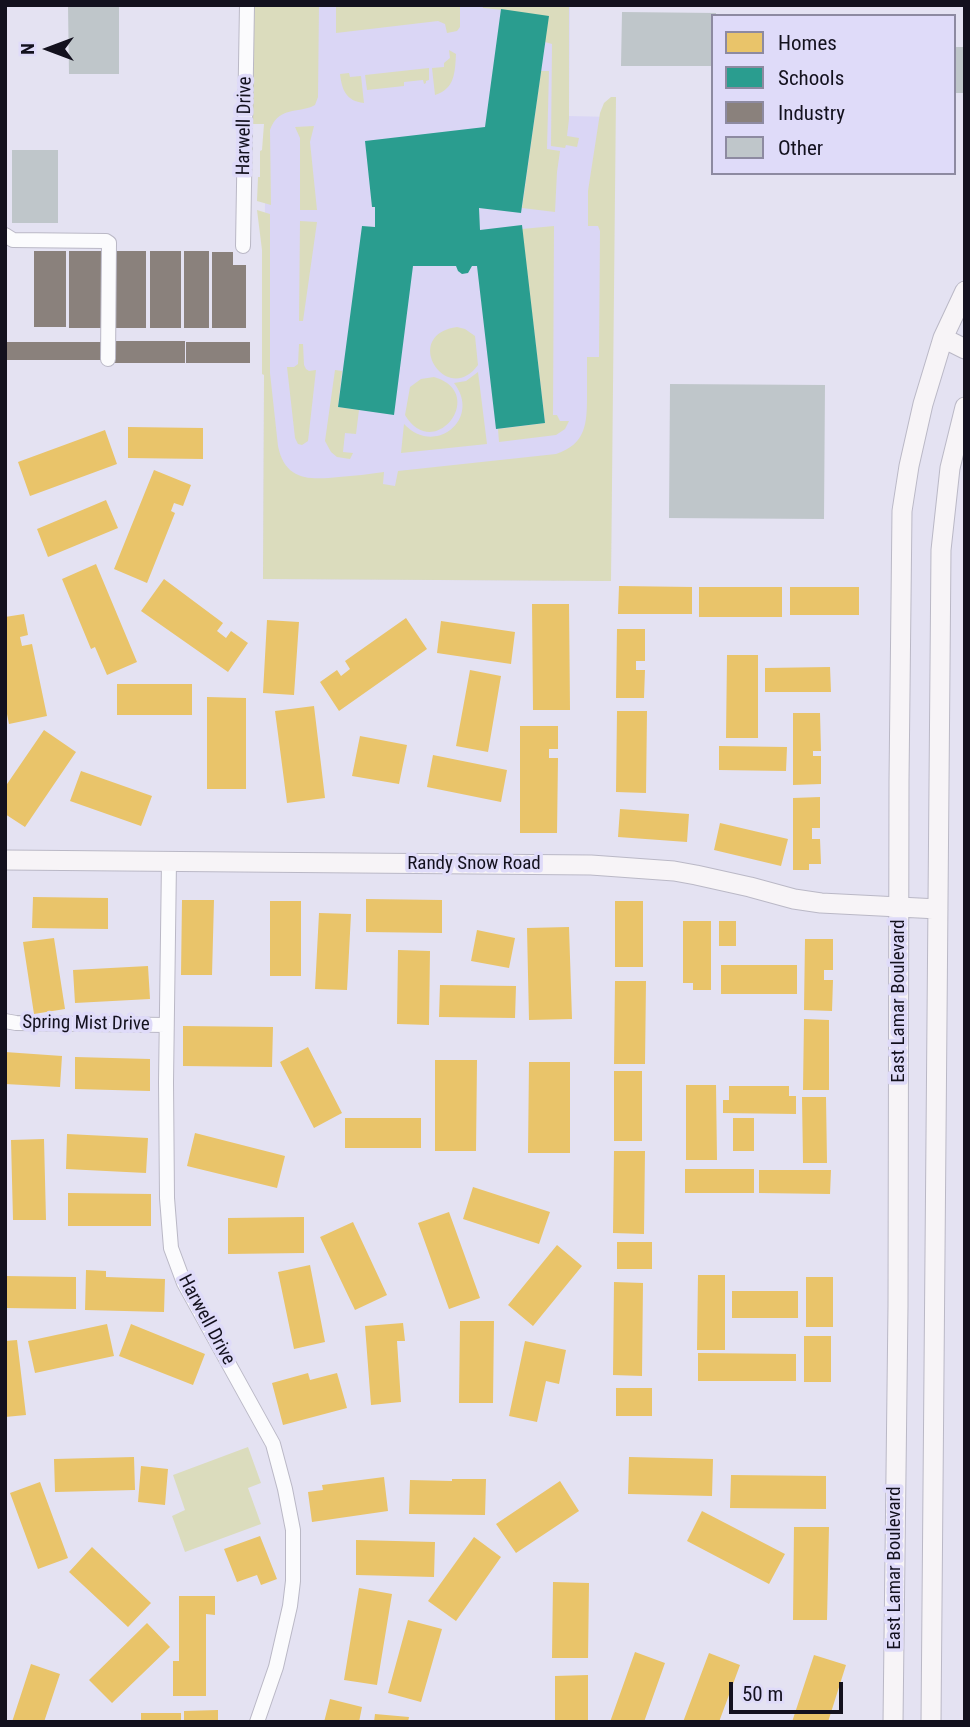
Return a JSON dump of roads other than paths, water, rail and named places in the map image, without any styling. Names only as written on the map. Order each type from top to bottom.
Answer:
[{"type":"main road","name":"East Lamar Boulevard","points":[[893,1722],[902,511],[923,404],[943,338],[965,291]]},
{"type":"main road","points":[[943,338],[965,349]]},
{"type":"main road","name":"East Lamar Boulevard","points":[[932,1722],[941,550],[950,468],[965,407]]},
{"type":"main road","name":"Randy Snow Road","points":[[5,860],[591,865],[674,871],[821,903],[938,909]]},
{"type":"street","name":"Harwell Drive","points":[[243,246],[247,5]]},
{"type":"street","points":[[5,235],[13,240],[109,243],[108,359]]},
{"type":"street","name":"Harwell Drive","points":[[169,861],[166,1025],[167,1198],[171,1248],[184,1283],[273,1444],[293,1530],[293,1581],[289,1606],[276,1667],[257,1722]]},
{"type":"street","name":"Spring Mist Drive","points":[[5,1021],[166,1025]]}]
